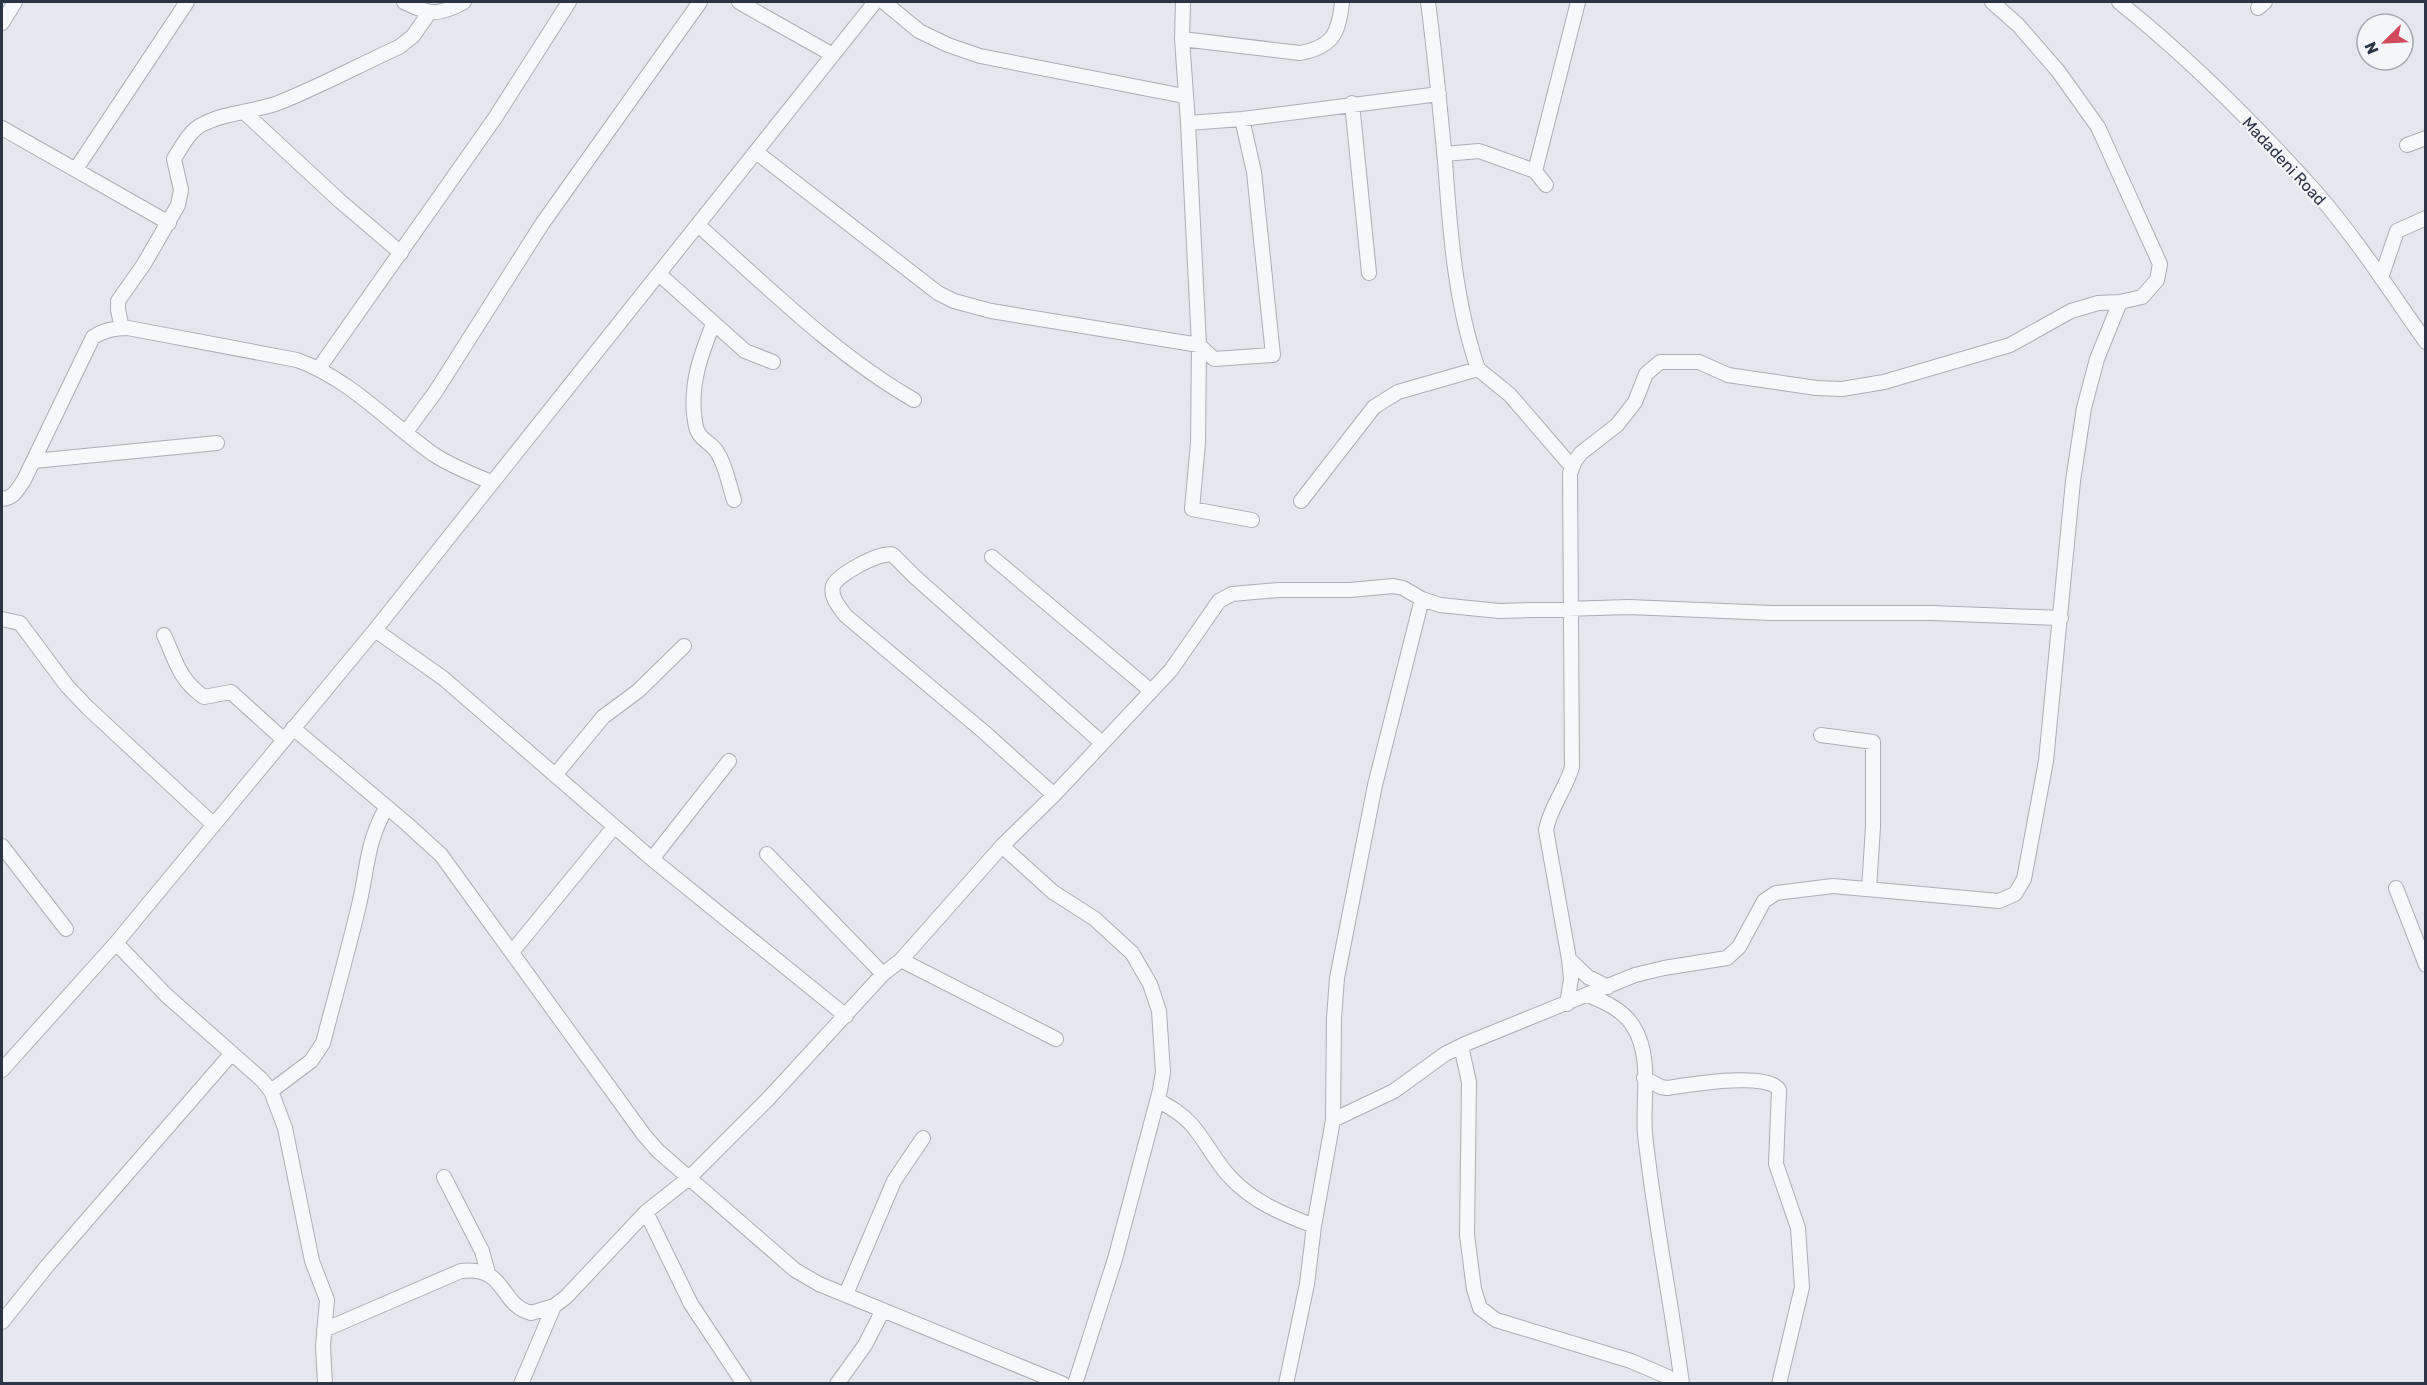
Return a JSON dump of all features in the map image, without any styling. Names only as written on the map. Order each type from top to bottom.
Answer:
[{"type":"street","points":[[2,23],[15,2]]},
{"type":"street","points":[[76,169],[187,2]]},
{"type":"street","points":[[404,2],[429,13],[445,11],[464,2]]},
{"type":"street","points":[[319,368],[495,118],[568,2]]},
{"type":"street","points":[[406,432],[436,391],[542,224],[700,2]]},
{"type":"street","points":[[739,2],[833,54]]},
{"type":"street","points":[[3,1067],[116,943],[375,630],[875,2]]},
{"type":"street","points":[[884,2],[919,31],[948,45],[980,56],[1184,96]]},
{"type":"street","points":[[1183,2],[1184,96],[1188,123],[1199,345],[1198,443],[1192,509],[1252,520]]},
{"type":"street","points":[[1182,39],[1300,53],[1318,50],[1327,44],[1335,32],[1342,2]]},
{"type":"street","points":[[1428,2],[1439,94],[1452,258],[1467,335],[1478,369],[1510,395],[1572,466]]},
{"type":"street","points":[[1535,171],[1578,2]]},
{"type":"street","points":[[1567,1004],[1571,979],[1569,959],[1546,830],[1548,818],[1566,785],[1572,767],[1570,473],[1581,453],[1617,425],[1635,402],[1646,374],[1660,362],[1699,362],[1728,375],[1788,385],[1842,388],[1884,382],[2010,345],[2071,311],[2098,303],[2120,302],[2142,297],[2157,280],[2160,264],[2098,127],[2058,71],[2018,25],[1992,2]]},
{"type":"street","name":"Madadeni Road","points":[[2119,2],[2161,36],[2316,192],[2426,342]]},
{"type":"street","points":[[122,328],[118,301],[169,223],[178,205],[180,186],[174,162],[181,147],[204,123],[279,102],[399,47],[413,36],[429,13]]},
{"type":"street","points":[[1188,123],[1242,119],[1352,103],[1439,94]]},
{"type":"street","points":[[1352,103],[1369,273]]},
{"type":"street","points":[[245,113],[340,201],[401,253]]},
{"type":"street","points":[[756,152],[938,293],[954,301],[991,311],[1199,345],[1214,359],[1273,355],[1254,172],[1242,119]]},
{"type":"street","points":[[2,128],[169,223]]},
{"type":"street","points":[[2407,145],[2426,138]]},
{"type":"street","points":[[1444,154],[1479,151],[1535,171],[1546,185]]},
{"type":"street","points":[[2381,278],[2397,231],[2426,218]]},
{"type":"street","points":[[698,225],[816,330],[877,379],[914,400]]},
{"type":"street","points":[[659,274],[745,351],[773,362]]},
{"type":"street","points":[[1333,1120],[1394,1091],[1445,1054],[1461,1046],[1635,975],[1727,958],[1739,946],[1764,900],[1776,893],[1833,886],[1999,901],[2010,898],[2020,889],[2046,761],[2073,481],[2084,408],[2097,359],[2120,302]]},
{"type":"street","points":[[713,324],[694,380],[695,424],[702,438],[719,454],[734,500]]},
{"type":"street","points":[[2,499],[14,494],[34,461],[93,337],[109,329],[122,328],[297,360],[319,368],[435,455],[453,466],[492,482]]},
{"type":"street","points":[[1301,501],[1374,407],[1398,392],[1478,369]]},
{"type":"street","points":[[34,461],[217,443]]},
{"type":"street","points":[[1054,795],[984,732],[846,616],[835,602],[833,594],[834,584],[839,577],[883,554],[893,555],[1102,743]]},
{"type":"street","points":[[992,557],[1150,691]]},
{"type":"street","points":[[444,1177],[482,1251],[488,1273],[524,1311],[531,1313],[554,1305],[566,1297],[646,1212],[689,1178],[769,1098],[883,974],[901,960],[1002,846],[1054,795],[1182,656],[1219,601],[1232,594],[1278,590],[1350,590],[1393,586],[1440,605],[1499,611],[1629,607],[1772,613],[1932,613],[2061,618]]},
{"type":"street","points":[[1286,1383],[1307,1284],[1314,1226],[1333,1120],[1334,1018],[1339,966],[1375,786],[1422,599]]},
{"type":"street","points":[[2,619],[20,622],[67,686],[88,708],[214,825]]},
{"type":"street","points":[[375,630],[443,678],[652,859],[846,1016]]},
{"type":"street","points":[[164,635],[184,681],[195,691],[204,697],[231,692],[284,740]]},
{"type":"street","points":[[556,774],[603,717],[638,691],[684,646]]},
{"type":"street","points":[[293,728],[441,855],[644,1135],[658,1151],[795,1270],[819,1284],[1063,1383]]},
{"type":"street","points":[[1821,735],[1873,742],[1873,827],[1869,889]]},
{"type":"street","points":[[652,859],[729,761]]},
{"type":"street","points":[[271,1091],[311,1061],[323,1043],[360,902],[372,837],[386,808]]},
{"type":"street","points":[[512,952],[614,827]]},
{"type":"street","points":[[2,846],[66,929]]},
{"type":"street","points":[[1002,846],[1053,892],[1095,919],[1132,953],[1150,984],[1159,1011],[1163,1072],[1158,1100],[1115,1259],[1075,1383]]},
{"type":"street","points":[[767,854],[883,974]]},
{"type":"street","points":[[2396,888],[2426,965]]},
{"type":"street","points":[[116,943],[166,995],[261,1079],[271,1091],[285,1128],[312,1261],[327,1300],[324,1330],[325,1383]]},
{"type":"street","points":[[1569,959],[1588,977],[1608,987]]},
{"type":"street","points":[[901,960],[1056,1039]]},
{"type":"street","points":[[1588,995],[1612,1006],[1633,1026],[1644,1057],[1645,1134],[1682,1383]]},
{"type":"street","points":[[1461,1046],[1468,1082],[1467,1235],[1474,1290],[1480,1308],[1496,1320],[1630,1361],[1668,1377],[1676,1383]]},
{"type":"street","points":[[2,1322],[46,1266],[232,1053]]},
{"type":"street","points":[[1644,1078],[1667,1088],[1744,1080],[1770,1083],[1777,1087],[1779,1114],[1776,1164],[1798,1228],[1803,1275],[1779,1383]]},
{"type":"street","points":[[1158,1100],[1177,1111],[1192,1125],[1231,1178],[1250,1195],[1277,1212],[1314,1226]]},
{"type":"street","points":[[846,1294],[894,1181],[922,1138]]},
{"type":"street","points":[[646,1212],[691,1304],[744,1383]]},
{"type":"street","points":[[324,1330],[450,1274],[472,1270],[488,1273]]},
{"type":"street","points":[[520,1383],[554,1305]]},
{"type":"street","points":[[837,1383],[865,1344],[883,1310]]}]
